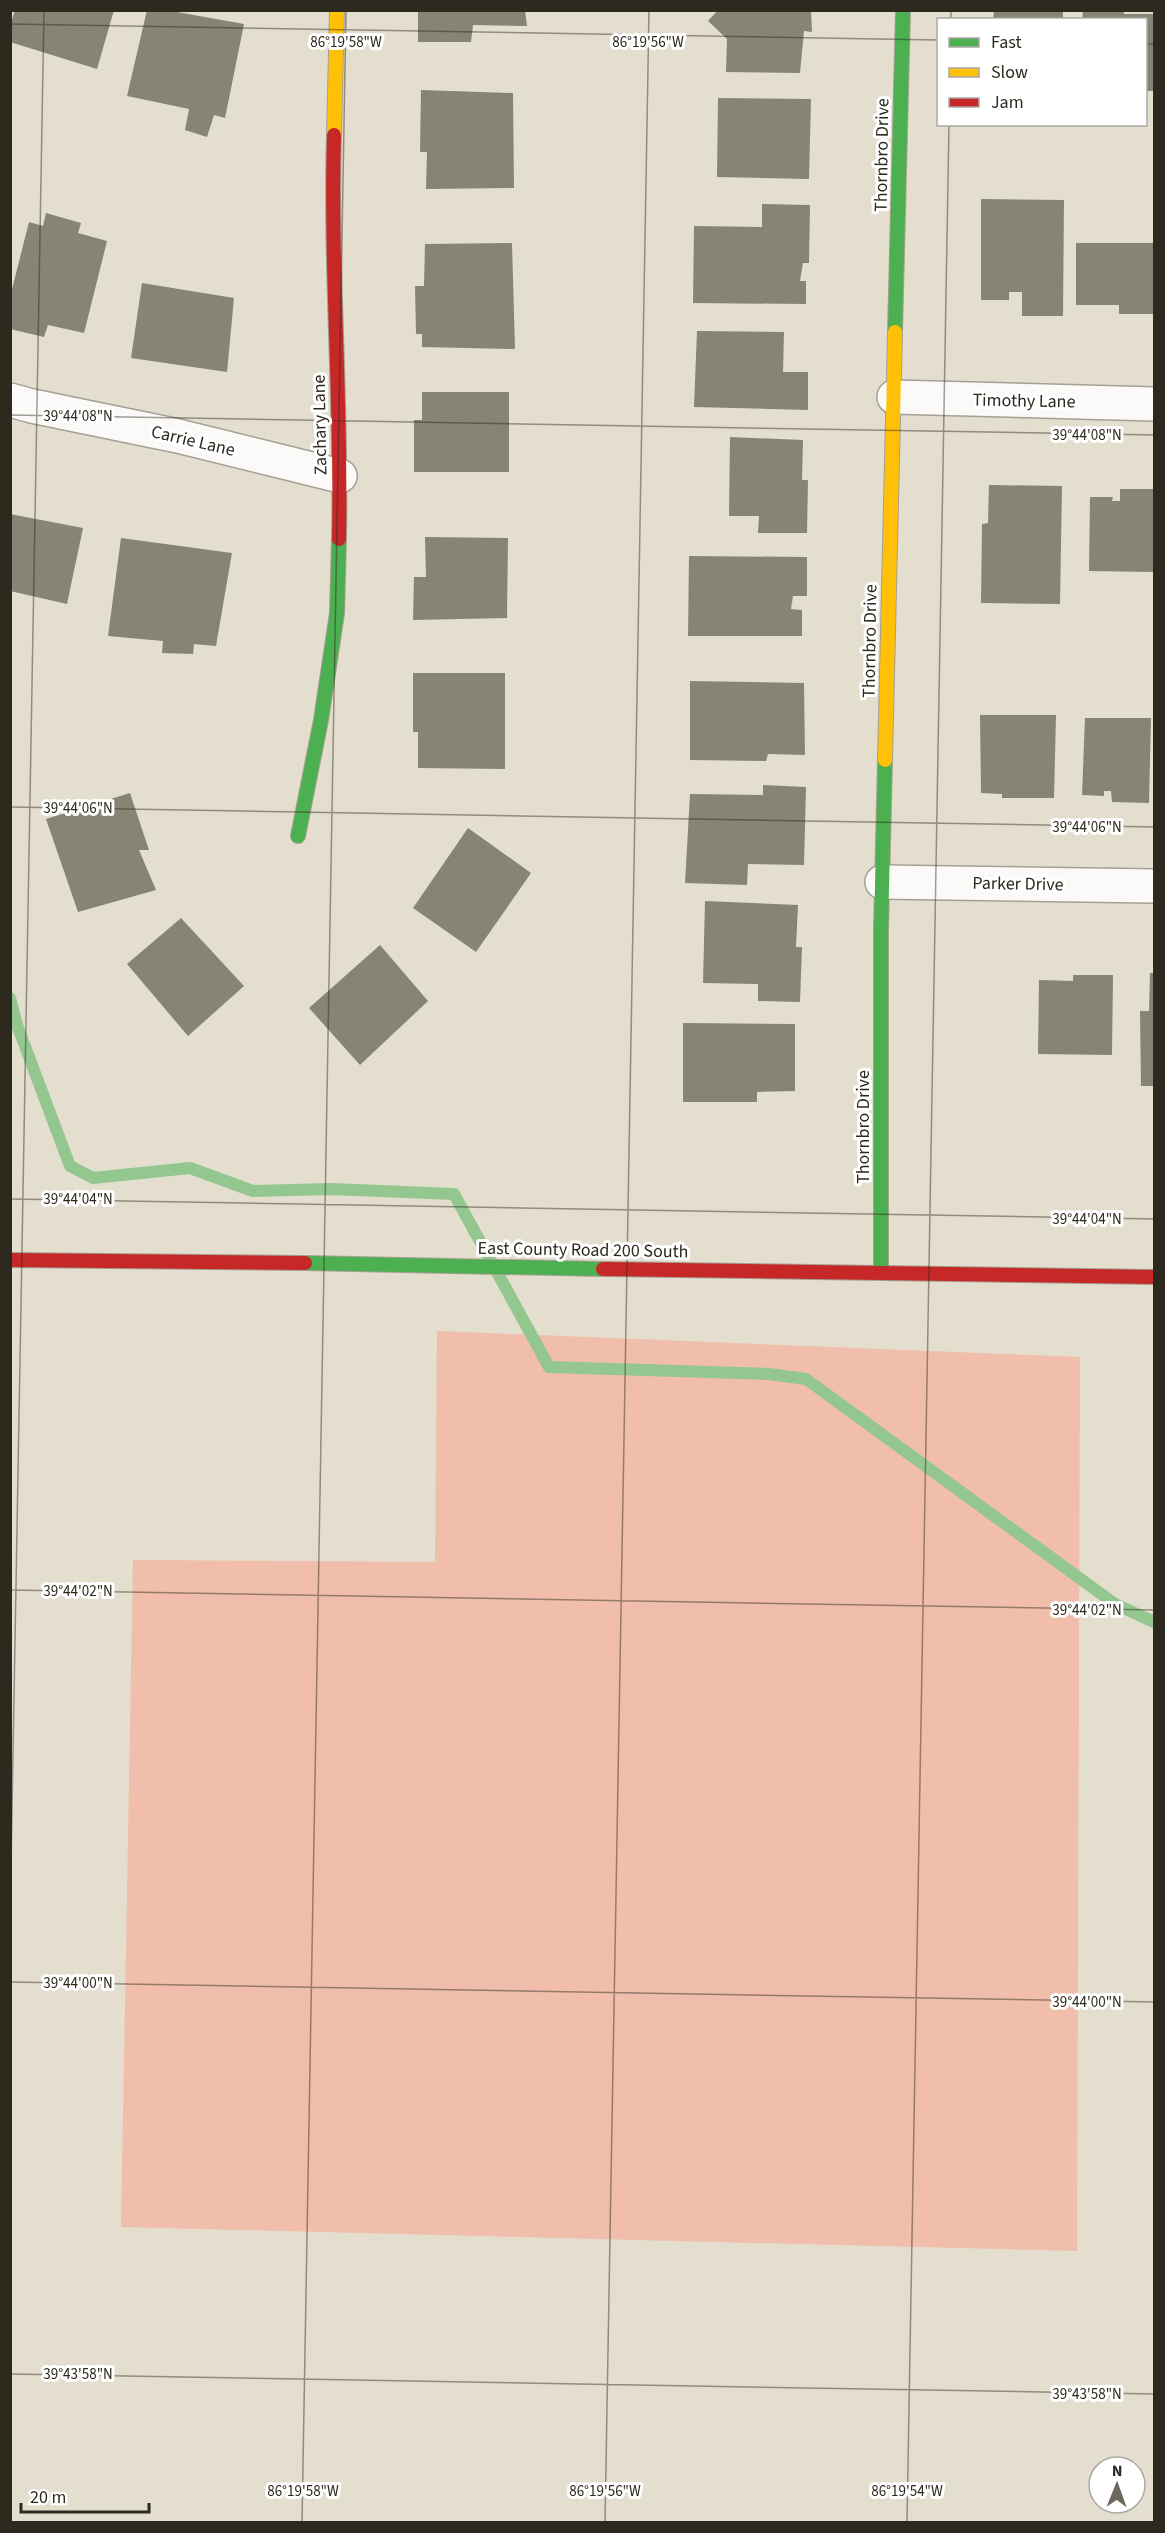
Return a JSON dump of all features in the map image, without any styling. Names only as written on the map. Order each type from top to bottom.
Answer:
[{"type":"street","name":"Zachary Lane","points":[[298,836],[321,720],[337,613],[340,476],[332,199],[337,10]]},
{"type":"street","name":"Thornbro Drive","points":[[881,1272],[882,882],[903,10]]},
{"type":"street","name":"Timothy Lane","points":[[894,397],[1155,404]]},
{"type":"street","name":"Carrie Lane","points":[[10,400],[178,436],[340,476]]},
{"type":"street","name":"Parker Drive","points":[[882,882],[1155,885]]},
{"type":"street","name":"East County Road 200 South","points":[[10,1260],[223,1261],[406,1266],[1155,1277]]},
{"type":"shaded area","points":[[437,1331],[1080,1357],[1077,2251],[121,2227],[133,1560],[435,1562]]},
{"type":"building","points":[[15,10],[114,10],[97,69],[10,42],[10,26]]},
{"type":"building","points":[[147,10],[166,10],[244,24],[225,118],[214,115],[207,137],[185,130],[189,109],[127,96]]},
{"type":"building","points":[[418,10],[525,10],[527,26],[473,25],[471,42],[418,42]]},
{"type":"building","points":[[718,10],[811,10],[812,32],[804,31],[800,73],[726,72],[727,39],[708,21]]},
{"type":"building","points":[[994,10],[1063,10],[1063,18],[993,18]]},
{"type":"building","points":[[1083,10],[1124,10],[1124,14],[1154,14],[1154,91],[1147,91],[1147,18],[1082,18]]},
{"type":"building","points":[[421,90],[513,93],[514,188],[426,189],[427,152],[420,152]]},
{"type":"building","points":[[718,98],[811,99],[809,179],[717,177]]},
{"type":"building","points":[[981,199],[1064,200],[1063,316],[1022,316],[1022,292],[1009,292],[1009,300],[981,300]]},
{"type":"building","points":[[762,204],[810,205],[809,263],[803,263],[800,281],[806,281],[806,304],[693,303],[694,226],[762,227]]},
{"type":"building","points":[[46,213],[81,223],[78,233],[107,241],[84,333],[48,325],[44,337],[10,329],[10,297],[29,222],[43,226]]},
{"type":"building","points":[[512,243],[515,349],[422,347],[422,334],[416,334],[415,286],[424,286],[425,244]]},
{"type":"building","points":[[1076,243],[1154,243],[1154,314],[1119,314],[1119,305],[1076,305]]},
{"type":"building","points":[[142,283],[234,298],[227,372],[131,358]]},
{"type":"building","points":[[697,331],[784,332],[783,372],[808,372],[808,410],[694,407]]},
{"type":"building","points":[[422,392],[509,392],[509,472],[414,472],[414,420],[422,420]]},
{"type":"building","points":[[730,437],[803,440],[802,480],[808,480],[807,533],[758,533],[759,516],[729,516]]},
{"type":"building","points":[[989,485],[1062,486],[1060,604],[981,603],[982,524],[988,523]]},
{"type":"building","points":[[1120,489],[1154,489],[1154,572],[1089,571],[1090,497],[1113,497],[1112,501],[1120,501]]},
{"type":"building","points":[[10,514],[83,528],[67,604],[10,591]]},
{"type":"building","points":[[425,537],[508,538],[507,618],[413,620],[414,577],[426,577]]},
{"type":"building","points":[[121,538],[232,553],[216,646],[194,644],[193,654],[162,653],[163,641],[108,636]]},
{"type":"building","points":[[689,556],[807,557],[807,596],[793,596],[791,609],[802,610],[802,636],[688,636]]},
{"type":"building","points":[[413,673],[505,673],[505,769],[418,768],[418,732],[413,732]]},
{"type":"building","points":[[690,681],[804,683],[805,755],[768,754],[766,761],[690,760]]},
{"type":"building","points":[[980,715],[1056,715],[1054,798],[1002,798],[1002,794],[981,793]]},
{"type":"building","points":[[1085,718],[1151,718],[1149,803],[1112,802],[1111,791],[1104,791],[1104,796],[1082,795]]},
{"type":"building","points":[[763,785],[806,787],[804,865],[748,864],[747,885],[685,883],[690,794],[763,795]]},
{"type":"building","points":[[130,793],[149,850],[139,850],[156,890],[78,912],[46,819]]},
{"type":"building","points":[[468,828],[531,873],[476,952],[413,908]]},
{"type":"building","points":[[705,901],[798,905],[796,947],[802,947],[800,1002],[758,1001],[758,984],[703,983]]},
{"type":"building","points":[[181,918],[244,986],[188,1036],[127,964]]},
{"type":"building","points":[[380,945],[428,1001],[360,1065],[309,1008]]},
{"type":"building","points":[[1150,973],[1154,973],[1154,1086],[1141,1086],[1140,1011],[1149,1011]]},
{"type":"building","points":[[1073,975],[1113,975],[1112,1055],[1038,1054],[1039,980],[1073,981]]},
{"type":"building","points":[[683,1023],[795,1024],[795,1091],[757,1092],[757,1102],[683,1102]]},
{"type":"waterway","points":[[10,998],[17,1025],[70,1166],[93,1178],[190,1168],[253,1191],[330,1189],[454,1194],[549,1367],[769,1374],[806,1379],[1115,1604],[1154,1622]]},
{"type":"traffic: fast","points":[[895,332],[903,10]]},
{"type":"traffic: fast","points":[[298,836],[321,720],[337,613],[339,539]]},
{"type":"traffic: fast","points":[[881,1272],[881,929],[885,760]]},
{"type":"traffic: fast","points":[[305,1263],[603,1269]]},
{"type":"traffic: slow","points":[[334,135],[337,10]]},
{"type":"traffic: slow","points":[[885,760],[895,332]]},
{"type":"traffic: jam","points":[[334,135],[339,539]]},
{"type":"traffic: jam","points":[[10,1260],[305,1263]]},
{"type":"traffic: jam","points":[[603,1269],[1154,1277]]}]
